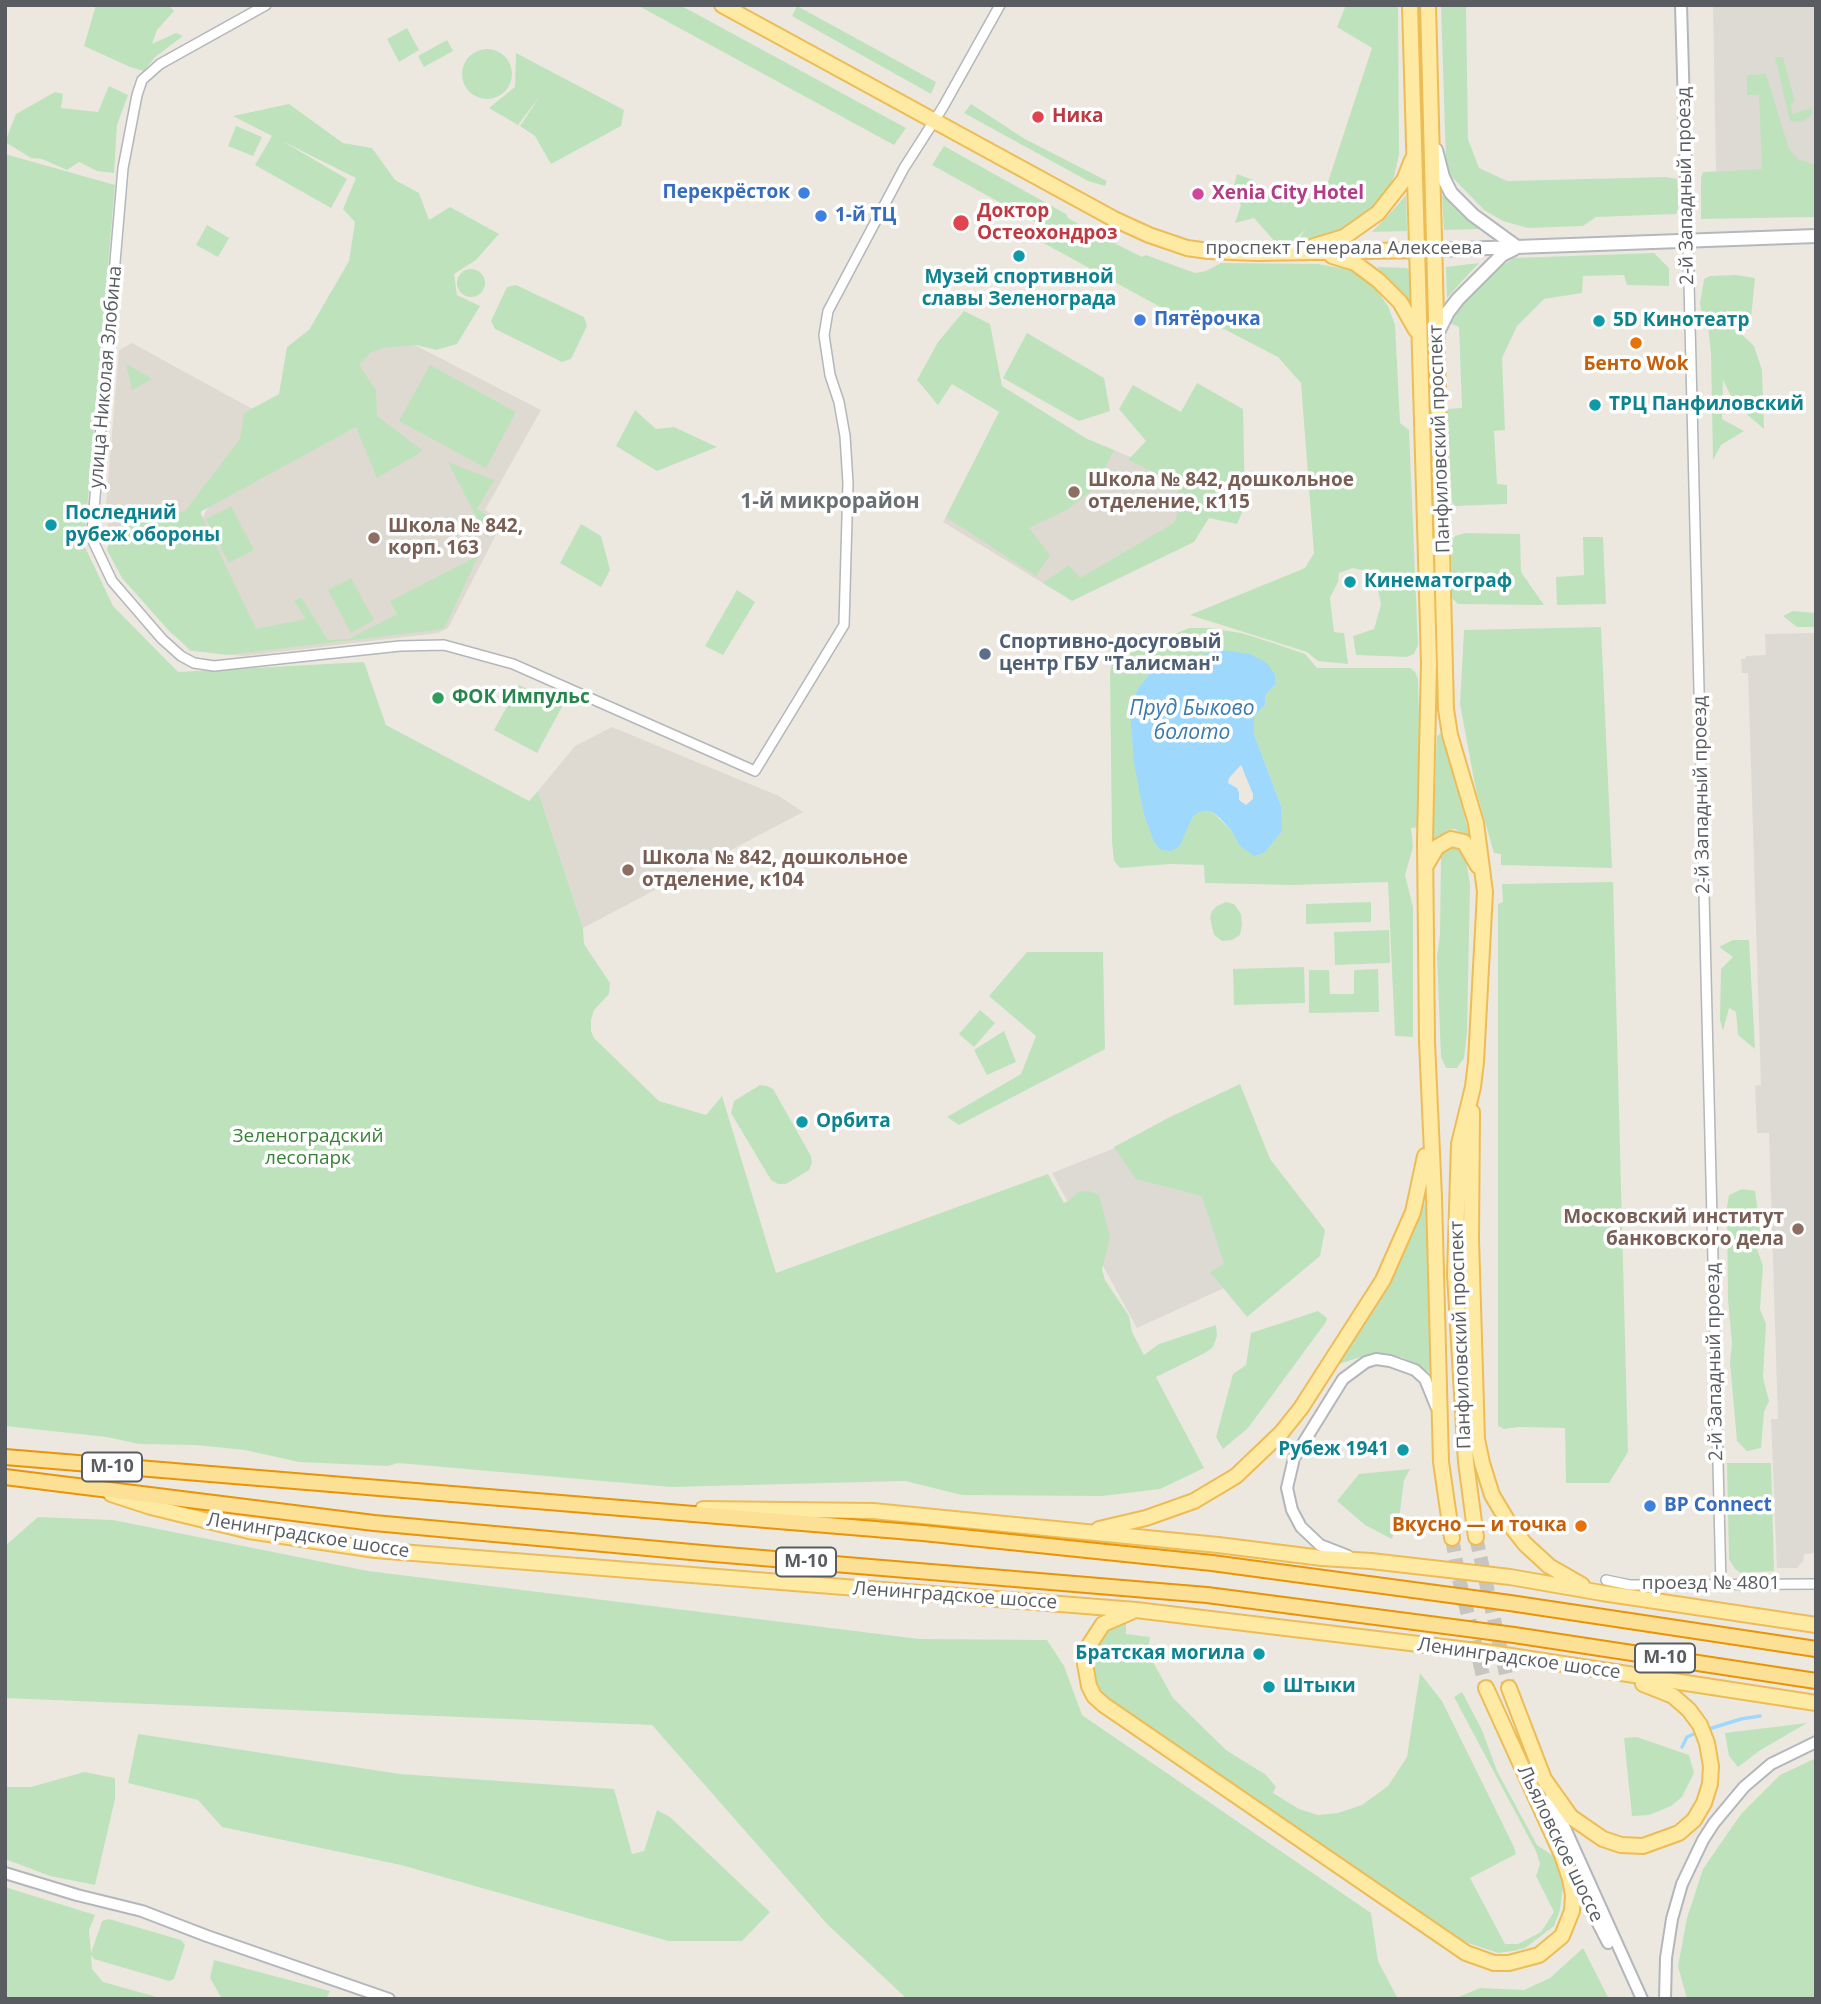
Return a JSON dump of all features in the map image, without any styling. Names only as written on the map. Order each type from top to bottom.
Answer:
[{"type":"highway","name":"М-10","points":[[5,1457],[923,1533],[1212,1563],[1510,1603],[1816,1649]]},
{"type":"highway","name":"Ленинградское шоссе","points":[[5,1477],[374,1523],[716,1555],[1207,1595],[1514,1635],[1816,1681]]},
{"type":"main road","name":"проспект Генерала Алексеева","points":[[722,5],[1114,219],[1187,248],[1208,251],[1434,250],[1816,236]]},
{"type":"main road","name":"Панфиловский проспект","points":[[1410,5],[1429,663],[1425,869],[1429,1123],[1434,1197],[1441,1462],[1452,1538]]},
{"type":"main road","name":"Панфиловский проспект","points":[[1428,5],[1446,709],[1450,735],[1476,823],[1485,883],[1473,1087],[1459,1143],[1455,1274],[1466,1462],[1476,1537]]},
{"type":"main road","points":[[1430,100],[1437,158],[1451,193],[1474,215],[1518,247],[1502,255],[1458,299],[1437,334]]},
{"type":"main road","points":[[1296,251],[1344,237],[1378,213],[1404,180],[1415,152]]},
{"type":"main road","points":[[1296,251],[1355,263],[1379,281],[1400,302],[1418,335]]},
{"type":"main road","points":[[1425,869],[1431,853],[1437,847],[1451,839],[1459,840],[1470,850],[1485,883]]},
{"type":"main road","points":[[1473,1087],[1471,1239],[1477,1439],[1482,1463],[1492,1495],[1502,1514],[1525,1544],[1549,1566],[1570,1580],[1604,1587]]},
{"type":"main road","points":[[1081,1531],[1146,1518],[1194,1501],[1236,1476],[1281,1433],[1301,1408],[1382,1280],[1399,1245],[1413,1212],[1420,1185],[1429,1123]]},
{"type":"main road","name":"Ленинградское шоссе","points":[[97,1489],[150,1507],[249,1531],[375,1550],[1136,1611],[1485,1652],[1816,1703]]},
{"type":"main road","name":"М-10","points":[[635,1510],[873,1511],[1081,1531],[1604,1587],[1816,1626]]},
{"type":"main road","points":[[1136,1611],[1117,1616],[1104,1624],[1088,1647],[1086,1675],[1094,1696],[1139,1731],[1466,1953],[1494,1963],[1509,1963],[1539,1955],[1557,1941],[1568,1926],[1572,1911],[1570,1879],[1562,1855]]},
{"type":"main road","points":[[1544,1779],[1571,1817],[1603,1839],[1621,1845],[1643,1846],[1665,1839],[1679,1833],[1694,1820],[1704,1803],[1712,1766],[1700,1726],[1689,1710],[1673,1696],[1612,1673]]},
{"type":"main road","name":"Льяловское шоссе","points":[[1486,1688],[1562,1855]]},
{"type":"main road","name":"Льяловское шоссе","points":[[1509,1688],[1544,1779]]},
{"type":"street","name":"улица Николая Злобина","points":[[266,5],[160,64],[142,80],[137,95],[123,168],[92,532],[94,543],[112,581],[162,639],[181,656],[194,663],[214,666],[400,646],[444,645],[513,664],[755,771],[844,625],[848,484],[845,436],[839,402],[830,375],[824,335],[828,311],[904,168],[935,120]]},
{"type":"street","points":[[935,120],[1000,5]]},
{"type":"street","name":"2-й Западный проезд","points":[[1681,5],[1721,1585]]},
{"type":"street","points":[[1371,1561],[1342,1555],[1320,1545],[1301,1527],[1292,1510],[1287,1489],[1294,1458],[1343,1379],[1357,1368],[1376,1359],[1402,1364],[1425,1379],[1432,1391],[1440,1426]]},
{"type":"street","name":"проезд № 4801","points":[[1604,1587],[1816,1584]]},
{"type":"street","points":[[1665,1999],[1666,1958],[1672,1919],[1682,1884],[1703,1840],[1714,1823],[1771,1764],[1816,1742]]},
{"type":"street","name":"Льяловское шоссе","points":[[1544,1779],[1640,1999]]},
{"type":"street","name":"Льяловское шоссе","points":[[1562,1855],[1640,1999]]},
{"type":"street","points":[[5,1873],[77,1895],[142,1910],[207,1936],[389,1999]]},
{"type":"shaded area","points":[[1713,5],[1816,5],[1816,168],[1716,171]]},
{"type":"shaded area","points":[[399,337],[541,410],[485,510],[503,521],[448,628],[438,633],[244,656],[190,651],[152,611],[261,410]]},
{"type":"shaded area","points":[[132,343],[256,411],[150,606],[109,544],[106,505],[119,350]]},
{"type":"shaded area","name":"Школа № 842, дошкольное отделение, к115","points":[[1010,391],[1087,439],[1189,481],[1193,526],[1056,591],[943,522]]},
{"type":"shaded area","points":[[1816,633],[1816,1553],[1804,1554],[1803,1561],[1797,1568],[1777,1568],[1771,1419],[1778,1419],[1769,1133],[1757,1133],[1755,1086],[1761,1085],[1748,673],[1742,673],[1741,659],[1746,656],[1766,655],[1765,634]]},
{"type":"shaded area","name":"Школа № 842, дошкольное отделение, к104","points":[[612,727],[779,796],[803,812],[583,928],[538,791],[575,746]]},
{"type":"shaded area","points":[[1233,1101],[1307,1250],[1137,1328],[1052,1173]]},
{"type":"green space","points":[[96,5],[169,5],[174,11],[157,30],[152,44],[176,33],[183,36],[155,57],[144,71],[130,67],[84,46]]},
{"type":"green space","points":[[637,5],[680,5],[906,128],[894,145]]},
{"type":"green space","points":[[1346,5],[1398,5],[1399,155],[1394,177],[1383,195],[1358,222],[1333,238],[1296,242],[1306,229],[1293,241],[1276,243],[1254,218],[1235,223],[1241,205],[1232,193],[1237,174],[1253,180],[1267,194],[1322,200],[1372,48],[1337,27]]},
{"type":"green space","points":[[1441,5],[1466,5],[1468,139],[1479,168],[1507,181],[1665,177],[1678,179],[1676,214],[1596,217],[1583,226],[1528,228],[1503,221],[1484,210],[1451,176],[1446,162]]},
{"type":"green space","points":[[797,6],[936,82],[931,94],[792,16]]},
{"type":"green space","points":[[407,28],[419,50],[399,62],[387,39]]},
{"type":"green space","points":[[447,40],[453,51],[424,67],[418,56]]},
{"type":"green space","points":[[487,49],[504,57],[512,74],[504,91],[487,99],[470,91],[462,74],[470,57]]},
{"type":"green space","points":[[516,53],[624,110],[621,126],[551,164],[535,136],[520,126],[540,96],[518,125],[489,108],[515,87]]},
{"type":"green space","points":[[1775,57],[1783,57],[1795,102],[1791,103],[1792,114],[1812,108],[1812,115],[1802,122],[1790,121]]},
{"type":"green space","points":[[1766,74],[1789,149],[1798,159],[1816,165],[1816,217],[1701,219],[1703,172],[1762,169],[1759,95],[1747,95],[1747,75]]},
{"type":"green space","points":[[109,86],[128,95],[117,125],[114,173],[97,171],[79,162],[67,170],[42,159],[31,158],[5,142],[16,114],[55,92],[63,94],[61,108],[98,112]]},
{"type":"green space","points":[[289,104],[343,143],[372,148],[395,180],[419,193],[429,220],[450,207],[499,234],[476,260],[454,274],[457,295],[480,306],[457,344],[436,350],[416,345],[383,348],[370,353],[359,365],[376,390],[377,416],[423,451],[377,478],[356,427],[200,512],[256,629],[306,619],[294,601],[301,597],[328,640],[349,639],[397,614],[390,601],[478,556],[444,629],[227,655],[191,650],[170,632],[122,578],[107,550],[112,531],[185,511],[240,439],[244,413],[279,394],[287,347],[309,330],[349,261],[355,222],[343,209],[356,178],[282,141],[347,179],[331,208],[255,165],[272,136],[233,116]]},
{"type":"green space","points":[[971,104],[1025,139],[1107,181],[1105,186],[1088,181],[964,113]]},
{"type":"green space","points":[[236,126],[262,137],[253,156],[228,146]]},
{"type":"green space","points":[[944,146],[1066,214],[1068,218],[1142,257],[1146,255],[1195,273],[1221,263],[1318,264],[1351,270],[1373,285],[1388,306],[1395,325],[1400,423],[1409,430],[1418,645],[1414,654],[1407,657],[1356,655],[1353,636],[1374,629],[1381,605],[1375,573],[1353,568],[1339,573],[1338,582],[1330,598],[1334,632],[1344,633],[1348,664],[1318,661],[1307,652],[1190,615],[1305,568],[1314,553],[1301,383],[1278,357],[1224,329],[1184,320],[1038,240],[1044,227],[932,165]]},
{"type":"green space","name":"Зеленоградский лесопарк","points":[[5,154],[115,185],[84,545],[113,606],[178,672],[364,662],[386,725],[529,801],[538,791],[583,928],[584,944],[610,983],[609,994],[594,1010],[591,1020],[594,1038],[659,1101],[706,1115],[722,1096],[776,1273],[1048,1174],[1064,1203],[1078,1192],[1089,1191],[1099,1195],[1110,1237],[1102,1269],[1105,1280],[1129,1316],[1132,1332],[1144,1355],[1159,1344],[1216,1325],[1217,1336],[1213,1347],[1156,1377],[1204,1468],[1160,1489],[1102,1496],[962,1495],[905,1481],[671,1487],[398,1463],[388,1466],[299,1462],[245,1450],[196,1445],[139,1444],[107,1437],[5,1426]]},
{"type":"green space","points":[[1406,195],[1407,231],[1372,232],[1394,209]]},
{"type":"green space","points":[[1442,195],[1481,229],[1444,230]]},
{"type":"green space","points":[[207,225],[229,238],[218,257],[196,245]]},
{"type":"green space","points":[[1654,253],[1669,268],[1669,286],[1627,285],[1624,275],[1583,276],[1582,293],[1544,299],[1517,326],[1502,358],[1505,430],[1494,431],[1497,484],[1507,485],[1507,504],[1455,506],[1452,502],[1447,409],[1462,408],[1459,327],[1447,322],[1497,269],[1514,258]]},
{"type":"green space","points":[[1479,263],[1463,280],[1447,298],[1446,267]]},
{"type":"green space","points":[[1377,267],[1407,268],[1410,273],[1411,303]]},
{"type":"green space","points":[[471,269],[481,273],[485,283],[481,293],[471,297],[461,293],[457,283],[461,273]]},
{"type":"green space","points":[[1736,275],[1755,278],[1750,328],[1734,327],[1754,346],[1762,370],[1764,429],[1735,404],[1723,380],[1722,419],[1744,431],[1721,445],[1713,460],[1711,354],[1708,325],[1702,316],[1700,304],[1704,279],[1710,276]]},
{"type":"green space","points":[[516,285],[584,317],[587,326],[571,359],[562,362],[495,329],[491,321],[507,287]]},
{"type":"green space","points":[[964,311],[990,324],[1002,386],[1087,439],[1114,450],[1095,488],[1068,509],[1029,528],[1050,555],[1036,576],[946,517],[999,412],[952,384],[938,405],[917,380],[938,342]]},
{"type":"green space","points":[[1027,333],[1104,378],[1110,411],[1079,421],[1003,378]]},
{"type":"green space","points":[[126,364],[139,371],[152,379],[132,390]]},
{"type":"green space","points":[[430,365],[516,412],[486,468],[399,421]]},
{"type":"green space","points":[[1197,383],[1243,409],[1245,506],[1237,524],[1209,518],[1194,542],[1072,601],[1043,583],[1069,565],[1080,578],[1174,523],[1182,500],[1173,481],[1128,460],[1146,441],[1119,409],[1133,385],[1181,412]]},
{"type":"green space","points":[[635,410],[656,429],[674,427],[717,447],[657,471],[616,446]]},
{"type":"green space","points":[[448,462],[494,480],[477,509],[498,522],[487,538]]},
{"type":"green space","points":[[231,506],[254,550],[229,563],[206,519]]},
{"type":"green space","points":[[581,524],[601,536],[610,570],[601,587],[560,563]]},
{"type":"green space","points":[[1465,533],[1520,534],[1521,572],[1544,605],[1458,604],[1452,598],[1451,542],[1455,536]]},
{"type":"green space","points":[[1583,537],[1603,537],[1606,604],[1557,605],[1556,577],[1584,575]]},
{"type":"green space","points":[[351,578],[374,620],[351,633],[328,590]]},
{"type":"green space","points":[[737,590],[755,602],[723,655],[705,646]]},
{"type":"green space","points":[[1793,611],[1816,613],[1816,627],[1797,627],[1783,616]]},
{"type":"green space","points":[[1601,627],[1612,868],[1501,865],[1501,854],[1494,853],[1476,790],[1460,704],[1464,630]]},
{"type":"green space","points":[[1189,628],[1209,628],[1241,633],[1305,654],[1317,668],[1410,668],[1415,672],[1418,679],[1422,827],[1411,828],[1413,847],[1405,875],[1413,907],[1413,1037],[1395,1036],[1388,882],[1292,885],[1205,883],[1204,865],[1170,864],[1120,868],[1114,861],[1110,672],[1112,663],[1120,657]],"holes":[[[1154,667],[1275,685],[1266,694],[1265,705],[1254,717],[1254,734],[1281,806],[1239,845],[1231,830],[1211,811],[1199,812],[1192,818],[1130,713],[1137,690]]]},
{"type":"green space","points":[[519,685],[563,705],[537,753],[494,730]]},
{"type":"green space","points":[[1441,733],[1444,735],[1470,838],[1455,829],[1433,840],[1437,736]]},
{"type":"green space","points":[[1446,848],[1460,848],[1465,855],[1470,884],[1467,1032],[1464,1058],[1457,1068],[1446,1068],[1441,1057],[1437,956],[1440,935],[1441,855]]},
{"type":"green space","points":[[1613,882],[1628,1452],[1609,1483],[1566,1483],[1565,1428],[1504,1429],[1498,1426],[1498,904],[1503,902],[1502,884]]},
{"type":"green space","points":[[1226,902],[1234,904],[1241,914],[1242,924],[1240,935],[1232,940],[1222,941],[1214,935],[1210,918],[1217,906]]},
{"type":"green space","points":[[1371,902],[1371,922],[1306,924],[1306,904]]},
{"type":"green space","points":[[1389,930],[1390,963],[1335,965],[1334,932]]},
{"type":"green space","points":[[1733,940],[1749,940],[1755,1049],[1738,1035],[1736,1012],[1729,1008],[1723,1031],[1720,1020],[1721,969],[1733,957],[1719,947]]},
{"type":"green space","points":[[1027,952],[1103,952],[1105,1049],[959,1125],[947,1117],[1021,1074],[1036,1036],[989,996]]},
{"type":"green space","points":[[1304,967],[1305,1003],[1234,1005],[1233,969]]},
{"type":"green space","points":[[1378,969],[1379,1012],[1309,1013],[1309,970],[1329,970],[1330,994],[1354,994],[1354,970]]},
{"type":"green space","points":[[980,1010],[995,1023],[974,1047],[959,1034]]},
{"type":"green space","points":[[1004,1031],[1016,1062],[987,1075],[974,1050]]},
{"type":"green space","points":[[1240,1084],[1270,1159],[1325,1230],[1320,1256],[1247,1317],[1210,1272],[1224,1264],[1202,1196],[1136,1179],[1114,1147]]},
{"type":"green space","points":[[760,1085],[773,1089],[811,1156],[809,1170],[786,1184],[771,1180],[731,1113],[734,1101]]},
{"type":"green space","points":[[1742,1189],[1755,1191],[1760,1229],[1757,1249],[1763,1266],[1760,1309],[1766,1324],[1763,1377],[1769,1401],[1764,1412],[1761,1448],[1747,1451],[1737,1441],[1728,1300],[1727,1207],[1729,1195]]},
{"type":"green space","points":[[1424,1201],[1428,1221],[1433,1374],[1402,1357],[1370,1354],[1336,1365]]},
{"type":"green space","points":[[1318,1311],[1327,1318],[1326,1322],[1248,1428],[1223,1449],[1216,1437],[1233,1374],[1246,1365],[1251,1333]]},
{"type":"green space","points":[[1727,1463],[1771,1463],[1774,1571],[1741,1573],[1729,1559]]},
{"type":"green space","points":[[1410,1469],[1404,1480],[1400,1512],[1392,1539],[1365,1525],[1337,1501],[1359,1474]]},
{"type":"green space","points":[[38,1517],[113,1520],[368,1571],[920,1639],[1047,1640],[1064,1666],[1082,1715],[1371,1913],[1378,1961],[1398,1999],[907,1999],[827,1924],[652,1725],[5,1698],[5,1546]]},
{"type":"green space","points":[[1117,1624],[1126,1624],[1126,1634],[1150,1637],[1148,1653],[1173,1698],[1226,1750],[1266,1775],[1276,1787],[1273,1793],[1299,1809],[1318,1815],[1338,1813],[1362,1805],[1388,1786],[1407,1757],[1420,1673],[1442,1701],[1513,1845],[1516,1854],[1470,1878],[1505,1944],[1518,1944],[1541,1932],[1554,1912],[1536,1876],[1540,1864],[1536,1851],[1454,1697],[1462,1692],[1482,1730],[1497,1771],[1537,1845],[1555,1857],[1563,1886],[1560,1910],[1554,1926],[1525,1948],[1513,1951],[1498,1953],[1468,1943],[1422,1917],[1236,1785],[1108,1701],[1095,1680],[1093,1652],[1102,1634]]},
{"type":"green space","points":[[1807,1723],[1759,1751],[1738,1767],[1729,1756],[1725,1733]]},
{"type":"green space","points":[[138,1734],[400,1774],[614,1789],[632,1854],[644,1851],[657,1810],[670,1817],[770,1912],[742,1941],[668,1941],[401,1865],[222,1827],[198,1800],[128,1783]]},
{"type":"green space","points":[[1637,1737],[1689,1755],[1694,1773],[1682,1797],[1671,1806],[1649,1815],[1632,1816],[1624,1738]]},
{"type":"green space","points":[[1816,1758],[1816,1999],[1687,1999],[1678,1966],[1687,1918],[1703,1869],[1741,1814],[1780,1775]]},
{"type":"green space","points":[[84,1772],[115,1778],[115,1799],[95,1885],[50,1876],[5,1859],[5,1787],[31,1787]]},
{"type":"green space","points":[[5,1887],[95,1915],[89,1930],[91,1953],[102,1921],[109,1919],[181,1940],[185,1945],[174,1979],[169,1981],[94,1959],[91,1955],[92,1969],[103,1982],[164,1999],[5,1999]]},
{"type":"green space","points":[[1583,1948],[1609,1999],[1454,1999],[1480,1988],[1524,1990],[1550,1978]]},
{"type":"green space","points":[[214,1960],[330,1991],[326,1999],[222,1999],[210,1978]]},
{"type":"water","name":"Пруд Быково болото","points":[[1222,650],[1250,654],[1267,663],[1275,675],[1275,685],[1266,694],[1265,705],[1254,717],[1254,734],[1281,806],[1282,831],[1264,853],[1254,856],[1239,845],[1231,830],[1211,811],[1199,812],[1192,818],[1179,847],[1171,851],[1161,850],[1154,842],[1144,815],[1134,763],[1130,713],[1137,690],[1154,667]],"holes":[[[1241,765],[1253,799],[1246,805],[1239,800],[1237,788],[1228,783],[1229,778]]]},
{"type":"waterway","points":[[1709,1729],[1760,1716]]},
{"type":"waterway","points":[[1682,1747],[1687,1737],[1696,1733]]},
{"type":"tunnel","points":[[1476,1537],[1509,1688]]},
{"type":"tunnel","points":[[1452,1538],[1459,1579],[1486,1688]]},
{"type":"place","name":"Ника","points":[[1038,117]]},
{"type":"place","name":"Перекрёсток","points":[[804,193]]},
{"type":"place","name":"Xenia City Hotel","points":[[1198,194]]},
{"type":"place","name":"1-й ТЦ","points":[[821,216]]},
{"type":"place","name":"Доктор Остеохондроз","points":[[961,223]]},
{"type":"place","name":"Музей спортивной славы Зеленограда","points":[[1019,256]]},
{"type":"place","name":"Пятёрочка","points":[[1140,320]]},
{"type":"place","name":"5D Кинотеатр","points":[[1599,321]]},
{"type":"place","name":"Бенто Wok","points":[[1636,343]]},
{"type":"place","name":"ТРЦ Панфиловский","points":[[1595,405]]},
{"type":"place","name":"Школа № 842, дошкольное отделение, к115","points":[[1074,492]]},
{"type":"place","name":"Последний рубеж обороны","points":[[51,525]]},
{"type":"place","name":"Школа № 842, корп. 163","points":[[374,538]]},
{"type":"place","name":"Кинематограф","points":[[1350,582]]},
{"type":"place","name":"Спортивно-досуговый центр ГБУ \"Талисман\"","points":[[985,654]]},
{"type":"place","name":"ФОК Импульс","points":[[438,698]]},
{"type":"place","name":"Школа № 842, дошкольное отделение, к104","points":[[628,870]]},
{"type":"place","name":"Орбита","points":[[802,1122]]},
{"type":"place","name":"Московский институт банковского дела","points":[[1798,1229]]},
{"type":"place","name":"Рубеж 1941","points":[[1403,1450]]},
{"type":"place","name":"ВР Connect","points":[[1650,1506]]},
{"type":"place","name":"Вкусно — и точка","points":[[1581,1526]]},
{"type":"place","name":"Братская могила","points":[[1259,1654]]},
{"type":"place","name":"Штыки","points":[[1269,1687]]},
{"type":"district","name":"1-й микрорайон","points":[[830,502]]}]
